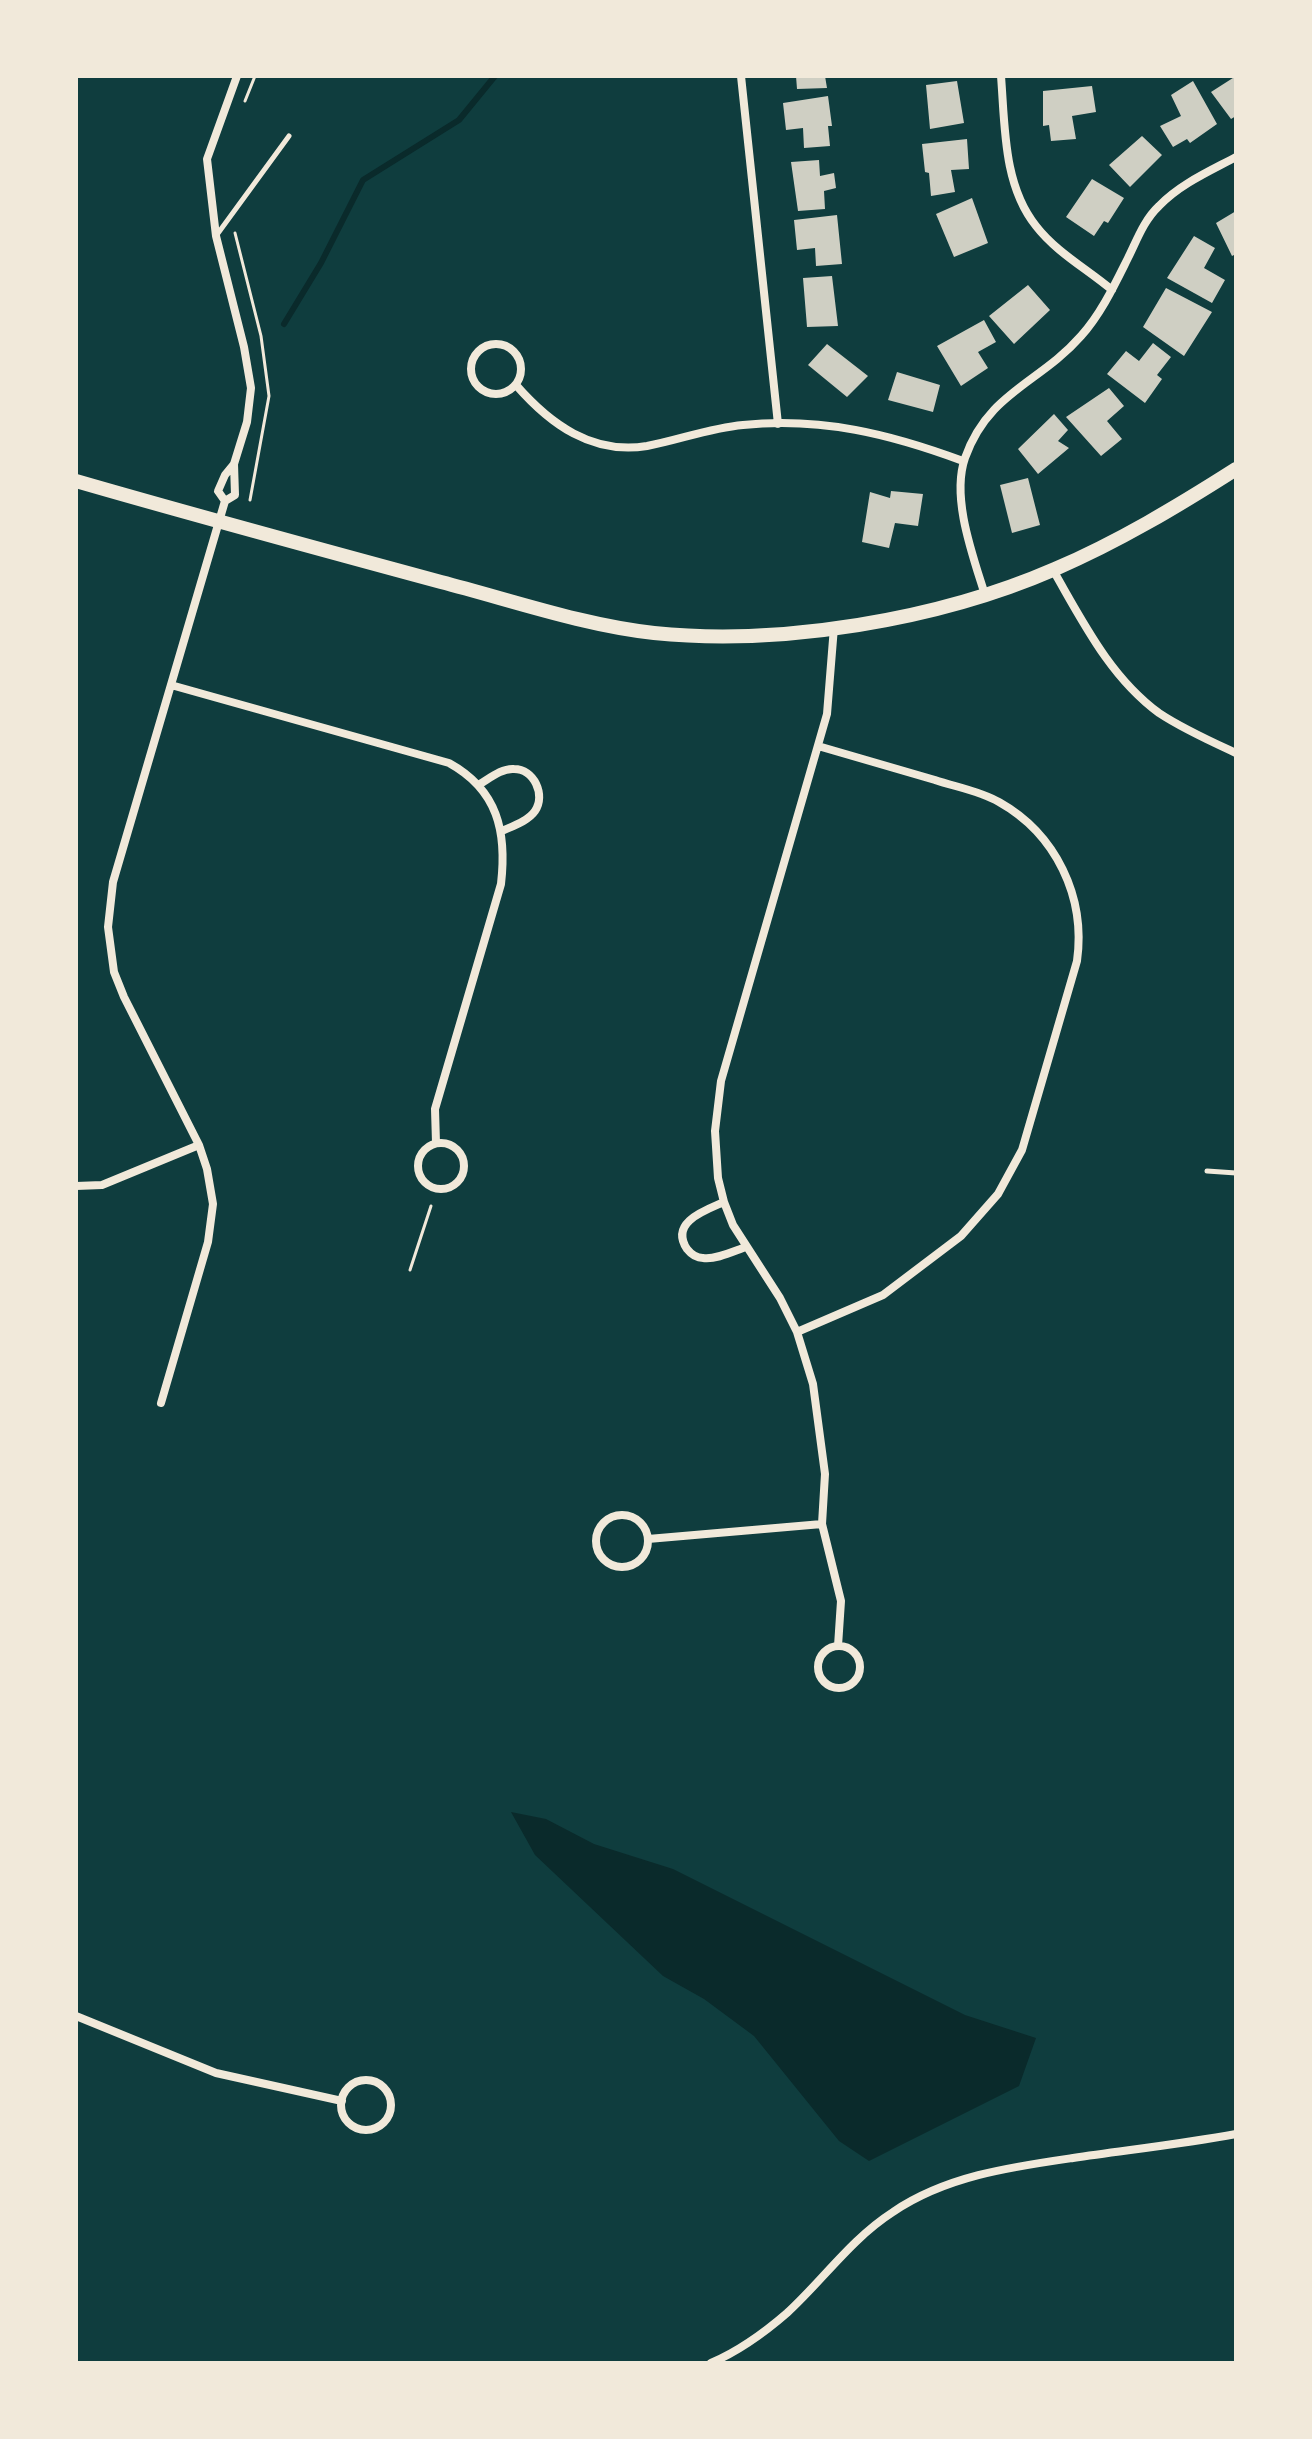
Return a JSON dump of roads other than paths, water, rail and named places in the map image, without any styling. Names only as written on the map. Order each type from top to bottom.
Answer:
[{"type":"main road","points":[[76,481],[219,522],[622,628],[716,635],[834,627],[942,608],[985,595],[1053,570],[1146,524],[1236,469]]},
{"type":"street","points":[[161,1403],[212,1226],[211,1185],[199,1145],[124,997],[112,963],[108,927],[113,882],[225,501],[235,495],[234,464],[247,422],[251,388],[216,236],[207,159],[237,76]]},
{"type":"street","points":[[741,76],[778,424]]},
{"type":"street","points":[[1001,76],[1006,146],[1024,209],[1036,227],[1058,248],[1112,290]]},
{"type":"street","points":[[985,595],[964,527],[963,461],[974,437],[995,408],[1082,335],[1112,290],[1144,225],[1156,209],[1186,184],[1236,157]]},
{"type":"street","points":[[500,344],[515,352],[521,368],[516,385],[502,394],[480,389],[470,368],[476,353],[483,347],[500,344]]},
{"type":"street","points":[[516,385],[538,410],[578,438],[603,445],[646,446],[743,425],[824,424],[908,441],[963,461]]},
{"type":"street","points":[[225,501],[218,491],[234,464]]},
{"type":"street","points":[[1053,570],[1090,636],[1133,692],[1161,714],[1236,753]]},
{"type":"street","points":[[834,627],[827,714],[721,1081],[715,1131],[718,1178],[724,1202],[746,1247],[780,1298],[797,1332],[813,1384],[825,1474],[822,1524],[841,1601],[838,1646]]},
{"type":"street","points":[[171,685],[449,763],[480,784],[502,831],[501,884],[435,1109],[436,1143]]},
{"type":"street","points":[[797,1332],[883,1295],[961,1236],[998,1194],[1022,1150],[1077,961],[1080,937],[1073,892],[1064,869],[1049,845],[1014,811],[980,794],[818,746]]},
{"type":"street","points":[[480,784],[512,768],[522,770],[533,778],[537,786],[539,795],[535,811],[502,831]]},
{"type":"street","points":[[443,1142],[456,1148],[464,1160],[463,1174],[453,1186],[447,1188],[425,1182],[418,1167],[422,1152],[436,1143],[443,1142]]},
{"type":"street","points":[[76,1186],[102,1185],[199,1145]]},
{"type":"street","points":[[724,1202],[689,1220],[683,1231],[685,1247],[690,1253],[703,1258],[746,1247]]},
{"type":"street","points":[[620,1515],[636,1518],[648,1539],[644,1556],[637,1562],[620,1567],[604,1559],[596,1543],[605,1521],[620,1515]]},
{"type":"street","points":[[648,1539],[822,1524]]},
{"type":"street","points":[[838,1646],[856,1655],[860,1668],[856,1681],[837,1689],[821,1679],[817,1667],[821,1655],[838,1646]]},
{"type":"street","points":[[76,2016],[216,2073],[342,2101]]},
{"type":"street","points":[[372,2081],[386,2089],[390,2096],[390,2112],[373,2129],[357,2128],[345,2117],[342,2101],[356,2082],[372,2081]]},
{"type":"street","points":[[711,2363],[740,2348],[789,2312],[871,2227],[924,2195],[999,2168],[1236,2134]]},
{"type":"lane","points":[[216,236],[289,136]]},
{"type":"lane","points":[[1207,1171],[1236,1173]]},
{"type":"water","points":[[511,1812],[546,1819],[594,1844],[673,1869],[965,2015],[1036,2038],[1019,2086],[869,2161],[839,2141],[754,2036],[704,1999],[663,1976],[535,1855]]},
{"type":"waterway","points":[[284,324],[321,263],[363,180],[459,120],[495,76]]}]
